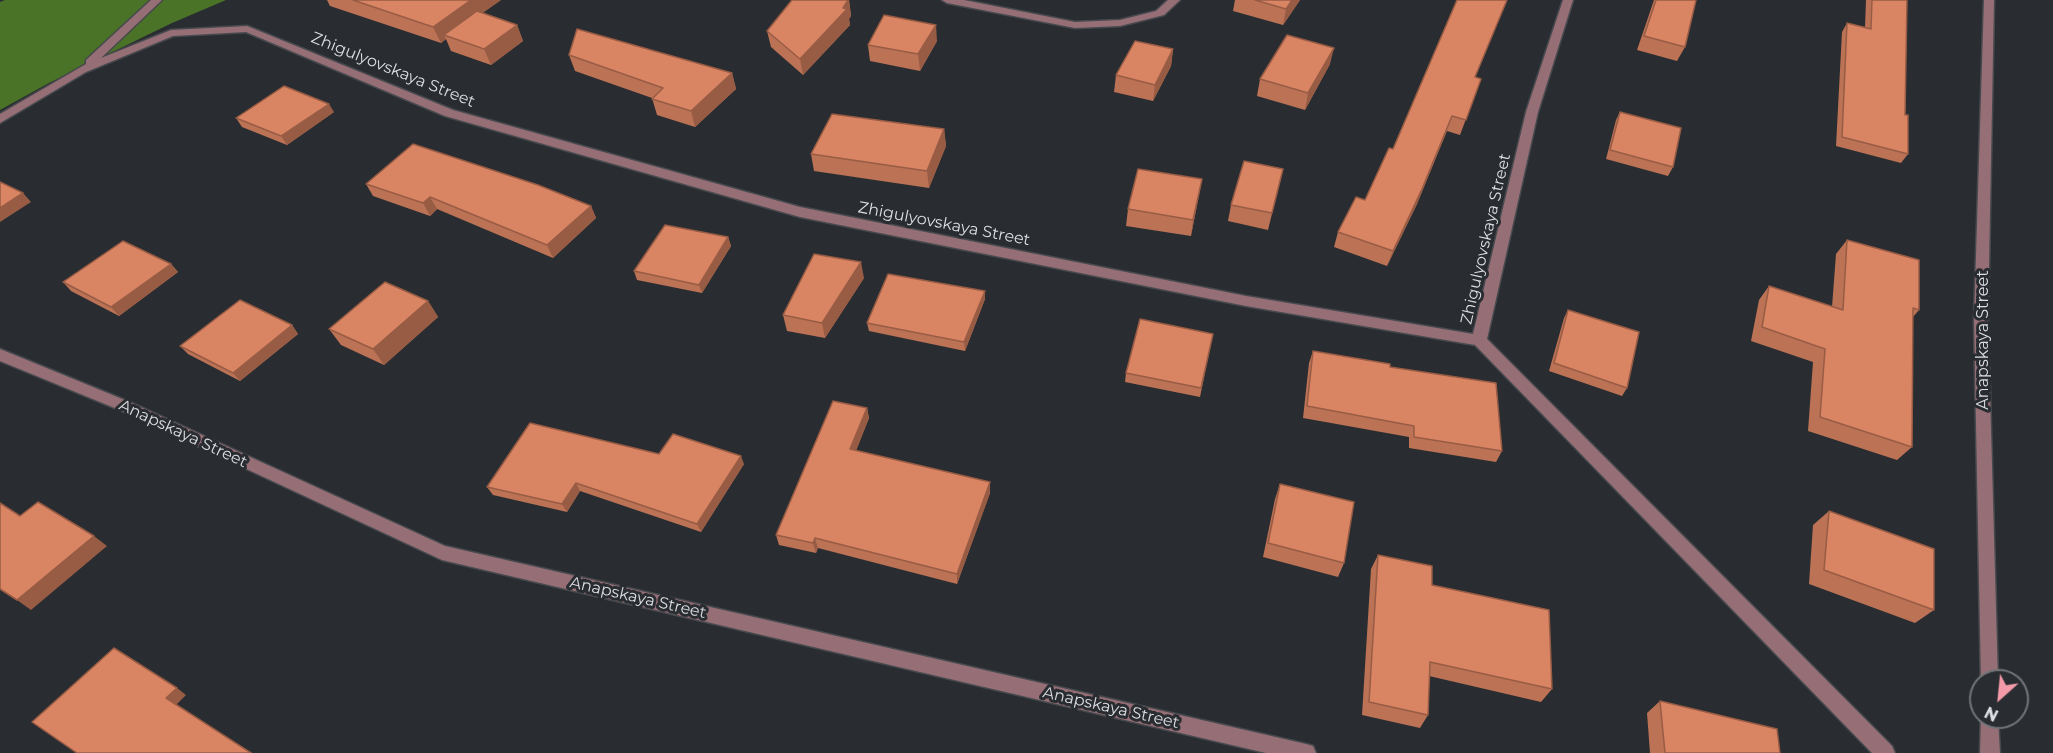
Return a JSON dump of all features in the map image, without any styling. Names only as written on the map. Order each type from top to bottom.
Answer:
[{"type":"street","points":[[0,119],[82,70],[156,0]]},
{"type":"street","points":[[947,0],[1075,25],[1120,23],[1160,13],[1175,0]]},
{"type":"street","name":"Zhigulyovskaya Street","points":[[82,70],[171,33],[247,29],[449,113],[800,212],[1246,301],[1479,340],[1532,112],[1568,0]]},
{"type":"street","name":"Anapskaya Street","points":[[1989,0],[1981,320],[1989,669]]},
{"type":"street","points":[[1479,340],[1885,753]]},
{"type":"street","name":"Anapskaya Street","points":[[0,355],[127,407],[442,553],[1306,753]]},
{"type":"street","points":[[1989,729],[1990,753]]},
{"type":"green space","points":[[5,0],[226,0],[172,23],[49,83],[0,110],[0,2]]},
{"type":"building","points":[[353,0],[471,0],[433,27]]},
{"type":"building","points":[[792,0],[848,0],[843,8],[847,9],[800,59],[767,31]]},
{"type":"building","points":[[1255,0],[1292,0],[1286,9]]},
{"type":"building","points":[[1457,0],[1507,0],[1475,77],[1481,79],[1466,120],[1452,116],[1393,251],[1338,232],[1356,197],[1365,200],[1389,148],[1393,149]]},
{"type":"building","points":[[1656,0],[1696,0],[1685,47],[1644,36]]},
{"type":"building","points":[[1872,0],[1907,0],[1905,115],[1908,115],[1908,154],[1842,137],[1847,23],[1871,29]]},
{"type":"building","points":[[477,11],[517,25],[484,49],[444,35]]},
{"type":"building","points":[[884,15],[936,25],[918,54],[868,45]]},
{"type":"building","points":[[577,29],[732,73],[691,111],[652,99],[663,88],[569,55]]},
{"type":"building","points":[[1287,35],[1334,48],[1308,93],[1260,79]]},
{"type":"building","points":[[1135,41],[1173,49],[1155,85],[1116,75]]},
{"type":"building","points":[[284,86],[329,104],[281,136],[236,118]]},
{"type":"building","points":[[1620,112],[1681,128],[1673,167],[1610,150]]},
{"type":"building","points":[[832,114],[944,129],[927,171],[811,154]]},
{"type":"building","points":[[413,144],[538,185],[591,206],[547,245],[430,197],[423,203],[366,184]]},
{"type":"building","points":[[1244,161],[1283,169],[1272,213],[1231,205]]},
{"type":"building","points":[[1138,169],[1202,179],[1193,220],[1128,209]]},
{"type":"building","points":[[0,182],[23,193],[0,208]]},
{"type":"building","points":[[665,225],[728,237],[699,285],[634,271]]},
{"type":"building","points":[[1847,240],[1919,260],[1919,310],[1913,308],[1912,447],[1820,417],[1825,349],[1762,327],[1769,286],[1843,310]]},
{"type":"building","points":[[123,241],[171,264],[111,307],[63,282]]},
{"type":"building","points":[[814,254],[861,262],[822,323],[783,315]]},
{"type":"building","points":[[888,274],[985,291],[964,342],[867,323]]},
{"type":"building","points":[[385,282],[428,301],[373,349],[329,329]]},
{"type":"building","points":[[240,300],[292,325],[233,373],[180,346]]},
{"type":"building","points":[[1568,310],[1639,332],[1627,388],[1554,363]]},
{"type":"building","points":[[1140,319],[1213,334],[1201,388],[1126,373]]},
{"type":"building","points":[[1313,351],[1390,364],[1390,367],[1496,383],[1502,451],[1414,437],[1414,426],[1307,406]]},
{"type":"building","points":[[833,401],[867,408],[850,449],[990,482],[957,574],[815,538],[813,543],[776,535]]},
{"type":"building","points":[[530,423],[659,454],[673,434],[741,456],[697,524],[576,483],[562,504],[487,487]]},
{"type":"building","points":[[1280,484],[1354,502],[1344,563],[1268,543]]},
{"type":"building","points":[[38,502],[94,536],[17,600],[0,589],[0,503],[20,516]]},
{"type":"building","points":[[1829,511],[1934,549],[1934,610],[1824,570]]},
{"type":"building","points":[[1378,555],[1432,566],[1432,585],[1549,610],[1552,689],[1430,662],[1428,715],[1369,702]]},
{"type":"building","points":[[114,648],[177,688],[166,698],[251,753],[77,753],[32,722]]},
{"type":"building","points":[[1660,701],[1777,729],[1780,753],[1665,753]]}]
